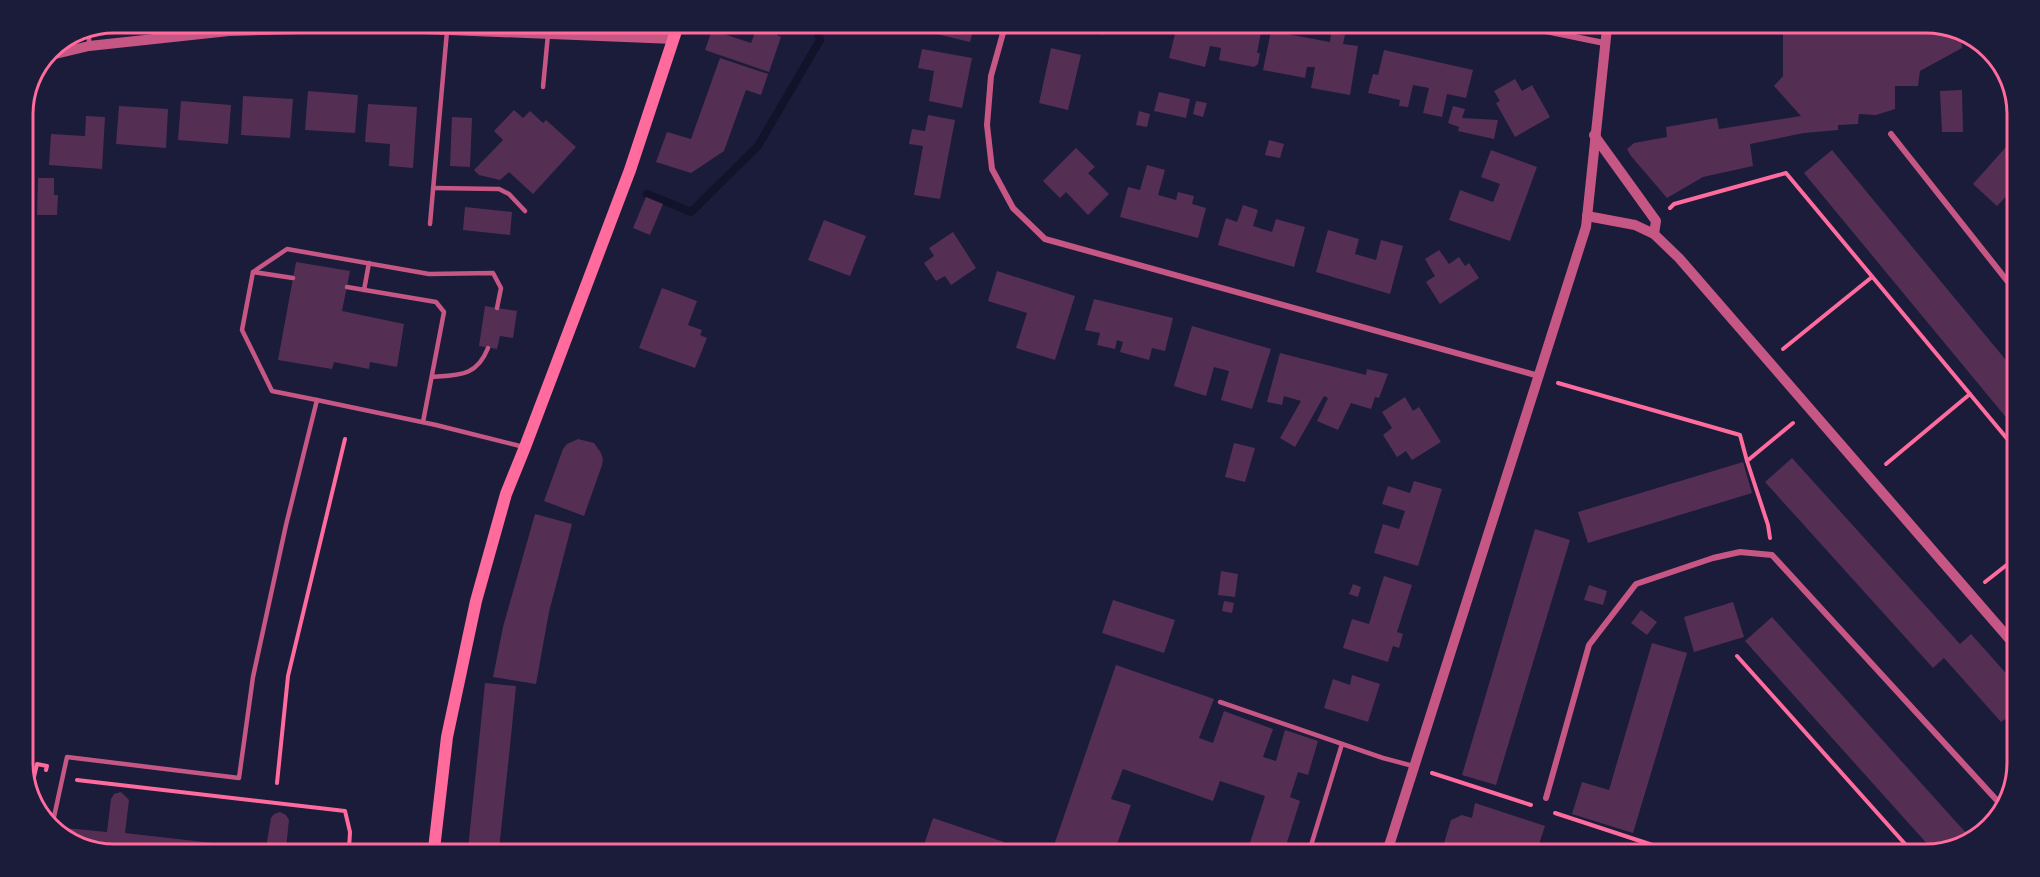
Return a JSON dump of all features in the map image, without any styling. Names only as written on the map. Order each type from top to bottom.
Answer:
[{"type":"main road","points":[[435,844],[447,737],[476,601],[506,494],[630,170],[676,33]]},
{"type":"street","points":[[62,52],[89,46],[203,33]]},
{"type":"street","points":[[590,33],[674,39]]},
{"type":"street","points":[[1003,33],[992,76],[987,125],[992,169],[1013,207],[1046,239],[1539,376]]},
{"type":"street","points":[[1555,33],[1604,43]]},
{"type":"street","points":[[1390,844],[1586,227],[1605,33]]},
{"type":"street","points":[[1891,134],[2007,281]]},
{"type":"street","points":[[1594,135],[1656,221],[1654,234]]},
{"type":"street","points":[[1587,216],[1635,225],[1654,234],[1702,285],[2007,636]]},
{"type":"street","points":[[1546,798],[1589,645],[1636,584],[1713,558],[1740,552],[1772,555],[1997,801]]},
{"type":"lane","points":[[430,224],[447,33]]},
{"type":"lane","points":[[543,87],[548,33]]},
{"type":"lane","points":[[89,37],[89,46]]},
{"type":"lane","points":[[433,188],[499,189],[508,194],[525,211]]},
{"type":"lane","points":[[497,308],[501,288],[493,273],[429,274],[287,249],[253,272],[242,330],[272,391],[423,422],[525,447]]},
{"type":"lane","points":[[364,290],[369,263]]},
{"type":"lane","points":[[253,272],[293,278]]},
{"type":"lane","points":[[347,287],[436,302],[444,312],[423,422]]},
{"type":"lane","points":[[432,377],[452,376],[472,371],[483,359],[488,348]]},
{"type":"lane","points":[[53,816],[67,757],[172,772],[240,778],[253,677],[286,525],[317,400]]},
{"type":"lane","points":[[1220,702],[1414,766]]},
{"type":"lane","points":[[1311,844],[1342,744]]},
{"type":"path","points":[[1665,212],[1674,204],[1786,173],[2007,439]]},
{"type":"path","points":[[1782,349],[1872,277]]},
{"type":"path","points":[[1558,383],[1740,435],[1768,525],[1772,555]]},
{"type":"path","points":[[1886,465],[1970,394]]},
{"type":"path","points":[[1747,461],[1793,423]]},
{"type":"path","points":[[278,783],[288,676],[345,439]]},
{"type":"path","points":[[1985,582],[2007,565]]},
{"type":"path","points":[[1737,656],[1905,844]]},
{"type":"path","points":[[34,775],[37,764],[47,766],[44,776],[62,779],[345,811],[350,832],[349,844]]},
{"type":"building","points":[[711,33],[721,33],[751,43],[755,33],[778,33],[781,37],[769,72],[705,50]]},
{"type":"building","points":[[932,33],[972,33],[970,42]]},
{"type":"building","points":[[1175,33],[1261,33],[1257,53],[1260,53],[1258,64],[1254,67],[1219,60],[1221,48],[1210,46],[1205,67],[1169,58]]},
{"type":"building","points":[[1271,33],[1330,42],[1331,33],[1345,35],[1343,44],[1358,46],[1350,95],[1311,88],[1315,67],[1307,67],[1305,78],[1263,70]]},
{"type":"building","points":[[1783,33],[1926,33],[1942,35],[1962,42],[1962,48],[1920,71],[1918,86],[1895,86],[1895,109],[1876,115],[1859,114],[1858,124],[1838,125],[1838,130],[1804,133],[1750,144],[1753,166],[1703,177],[1667,198],[1627,149],[1634,143],[1667,137],[1666,127],[1717,118],[1719,129],[1801,116],[1774,86],[1783,76]]},
{"type":"building","points":[[1051,48],[1081,55],[1068,110],[1039,103]]},
{"type":"building","points":[[922,49],[972,58],[962,108],[929,101],[934,71],[918,68]]},
{"type":"building","points":[[1384,50],[1473,70],[1466,98],[1447,94],[1442,117],[1423,113],[1429,88],[1413,85],[1408,107],[1399,106],[1400,100],[1368,93],[1373,74],[1378,75]]},
{"type":"building","points":[[720,58],[768,74],[761,95],[746,90],[724,151],[691,173],[656,162],[667,132],[691,139]]},
{"type":"building","points":[[1515,79],[1522,91],[1532,85],[1550,117],[1515,137],[1496,103],[1500,101],[1494,91]]},
{"type":"building","points":[[1962,90],[1963,132],[1942,132],[1940,91]]},
{"type":"building","points":[[308,91],[358,95],[355,133],[305,130]]},
{"type":"building","points":[[1159,92],[1190,99],[1186,118],[1154,111]]},
{"type":"building","points":[[243,96],[293,99],[290,138],[241,135]]},
{"type":"building","points":[[181,101],[231,105],[228,144],[178,140]]},
{"type":"building","points":[[1196,101],[1207,103],[1203,117],[1193,114]]},
{"type":"building","points":[[368,104],[417,107],[413,168],[389,166],[390,144],[365,142]]},
{"type":"building","points":[[119,106],[168,109],[166,148],[116,144]]},
{"type":"building","points":[[1453,106],[1465,109],[1462,118],[1498,120],[1494,139],[1458,131],[1459,127],[1448,123]]},
{"type":"building","points":[[514,110],[523,118],[530,111],[543,123],[546,120],[576,147],[533,194],[509,172],[500,180],[479,175],[474,170],[503,140],[494,131]]},
{"type":"building","points":[[1139,111],[1150,114],[1147,127],[1136,125]]},
{"type":"building","points":[[928,115],[955,120],[940,199],[914,195],[923,146],[909,144],[912,129],[925,131]]},
{"type":"building","points":[[86,116],[105,117],[102,169],[49,165],[51,134],[85,136]]},
{"type":"building","points":[[452,117],[472,118],[470,167],[450,166]]},
{"type":"building","points":[[1269,140],[1284,144],[1280,158],[1265,155]]},
{"type":"building","points":[[2007,146],[2007,195],[1997,206],[1973,184]]},
{"type":"building","points":[[1076,148],[1095,167],[1088,173],[1109,194],[1088,215],[1066,192],[1060,198],[1043,181]]},
{"type":"building","points":[[1491,150],[1537,167],[1510,241],[1449,220],[1460,190],[1493,202],[1500,184],[1481,177]]},
{"type":"building","points":[[1832,150],[2007,361],[2007,419],[1804,173]]},
{"type":"building","points":[[1147,165],[1165,170],[1158,195],[1176,200],[1178,192],[1194,196],[1192,204],[1206,208],[1198,238],[1120,217],[1128,187],[1140,190]]},
{"type":"building","points":[[38,178],[54,178],[54,195],[58,195],[57,215],[37,215]]},
{"type":"building","points":[[646,197],[663,204],[650,235],[633,228]]},
{"type":"building","points":[[1243,205],[1258,210],[1253,226],[1272,232],[1276,219],[1305,227],[1294,267],[1218,245],[1226,218],[1237,222]]},
{"type":"building","points":[[465,207],[512,212],[510,235],[463,230]]},
{"type":"building","points":[[824,220],[866,236],[850,276],[808,260]]},
{"type":"building","points":[[1328,230],[1359,239],[1355,254],[1376,260],[1381,240],[1403,246],[1390,294],[1316,272]]},
{"type":"building","points":[[953,232],[976,268],[951,285],[945,276],[936,281],[924,263],[934,256],[929,248]]},
{"type":"building","points":[[1439,250],[1449,264],[1459,257],[1465,266],[1469,263],[1479,278],[1440,304],[1426,282],[1435,276],[1425,259]]},
{"type":"building","points":[[296,262],[350,271],[342,311],[404,324],[397,367],[370,362],[369,369],[334,362],[332,369],[278,360]]},
{"type":"building","points":[[997,271],[1075,296],[1055,360],[1016,348],[1027,313],[988,301]]},
{"type":"building","points":[[662,288],[697,301],[688,325],[702,330],[700,335],[707,338],[695,368],[639,348]]},
{"type":"building","points":[[1094,299],[1173,318],[1165,351],[1152,348],[1149,360],[1120,352],[1123,342],[1117,340],[1115,349],[1097,345],[1100,333],[1085,330]]},
{"type":"building","points":[[485,306],[517,311],[513,338],[500,336],[497,349],[479,346]]},
{"type":"building","points":[[1192,326],[1271,349],[1252,409],[1221,400],[1229,371],[1214,367],[1206,396],[1174,386]]},
{"type":"building","points":[[1280,353],[1366,375],[1367,369],[1388,374],[1379,398],[1375,397],[1371,409],[1351,403],[1338,430],[1317,421],[1328,398],[1324,396],[1295,447],[1280,438],[1301,401],[1284,396],[1282,405],[1267,402]]},
{"type":"building","points":[[1405,397],[1413,411],[1419,407],[1441,442],[1412,460],[1406,451],[1397,457],[1383,435],[1392,428],[1382,412]]},
{"type":"building","points":[[578,439],[594,443],[603,459],[584,516],[544,501],[563,449],[567,444]]},
{"type":"building","points":[[1234,443],[1255,448],[1245,482],[1225,477]]},
{"type":"building","points":[[1792,458],[1960,644],[1971,634],[2007,674],[2007,721],[2005,719],[2001,722],[1944,658],[1933,668],[1765,482]]},
{"type":"building","points":[[1743,462],[1752,493],[1588,543],[1578,512]]},
{"type":"building","points":[[1414,481],[1442,489],[1418,566],[1374,553],[1383,524],[1399,529],[1405,511],[1382,504],[1388,486],[1410,493]]},
{"type":"building","points":[[535,514],[572,524],[549,612],[536,684],[493,677],[503,627]]},
{"type":"building","points":[[1535,529],[1570,540],[1496,785],[1462,775]]},
{"type":"building","points":[[1221,571],[1238,574],[1235,597],[1218,595]]},
{"type":"building","points":[[1384,576],[1412,585],[1397,632],[1403,634],[1399,648],[1393,646],[1388,662],[1343,648],[1352,619],[1369,624]]},
{"type":"building","points":[[1353,584],[1361,587],[1358,597],[1349,594]]},
{"type":"building","points":[[1589,585],[1607,591],[1603,605],[1584,600]]},
{"type":"building","points":[[1113,600],[1175,620],[1164,653],[1102,633]]},
{"type":"building","points":[[1224,601],[1234,603],[1232,613],[1222,611]]},
{"type":"building","points":[[1733,602],[1744,637],[1694,652],[1684,617]]},
{"type":"building","points":[[1641,610],[1657,622],[1647,635],[1631,623]]},
{"type":"building","points":[[1772,617],[1966,833],[1952,840],[1927,844],[1745,641]]},
{"type":"building","points":[[1652,643],[1687,653],[1633,833],[1572,814],[1582,782],[1609,790]]},
{"type":"building","points":[[1116,665],[1214,699],[1199,738],[1213,743],[1224,711],[1273,729],[1263,757],[1276,761],[1285,730],[1318,741],[1308,775],[1298,772],[1290,797],[1300,801],[1287,844],[1250,844],[1265,796],[1220,781],[1213,801],[1123,769],[1111,799],[1131,805],[1117,844],[1054,844]]},
{"type":"building","points":[[1352,675],[1380,684],[1368,722],[1324,708],[1333,679],[1350,685]]},
{"type":"building","points":[[485,683],[516,686],[500,844],[469,844]]},
{"type":"building","points":[[121,792],[129,800],[125,833],[222,844],[114,844],[83,838],[67,828],[107,832],[111,799],[114,794]]},
{"type":"building","points":[[1475,803],[1545,826],[1539,844],[1444,844],[1451,820],[1462,815],[1472,818]]},
{"type":"building","points":[[280,812],[289,820],[286,844],[267,844],[271,818]]},
{"type":"building","points":[[933,818],[1004,842],[1003,844],[924,844]]},
{"type":"waterway","points":[[647,194],[691,212],[758,146],[820,40],[819,33]]}]
